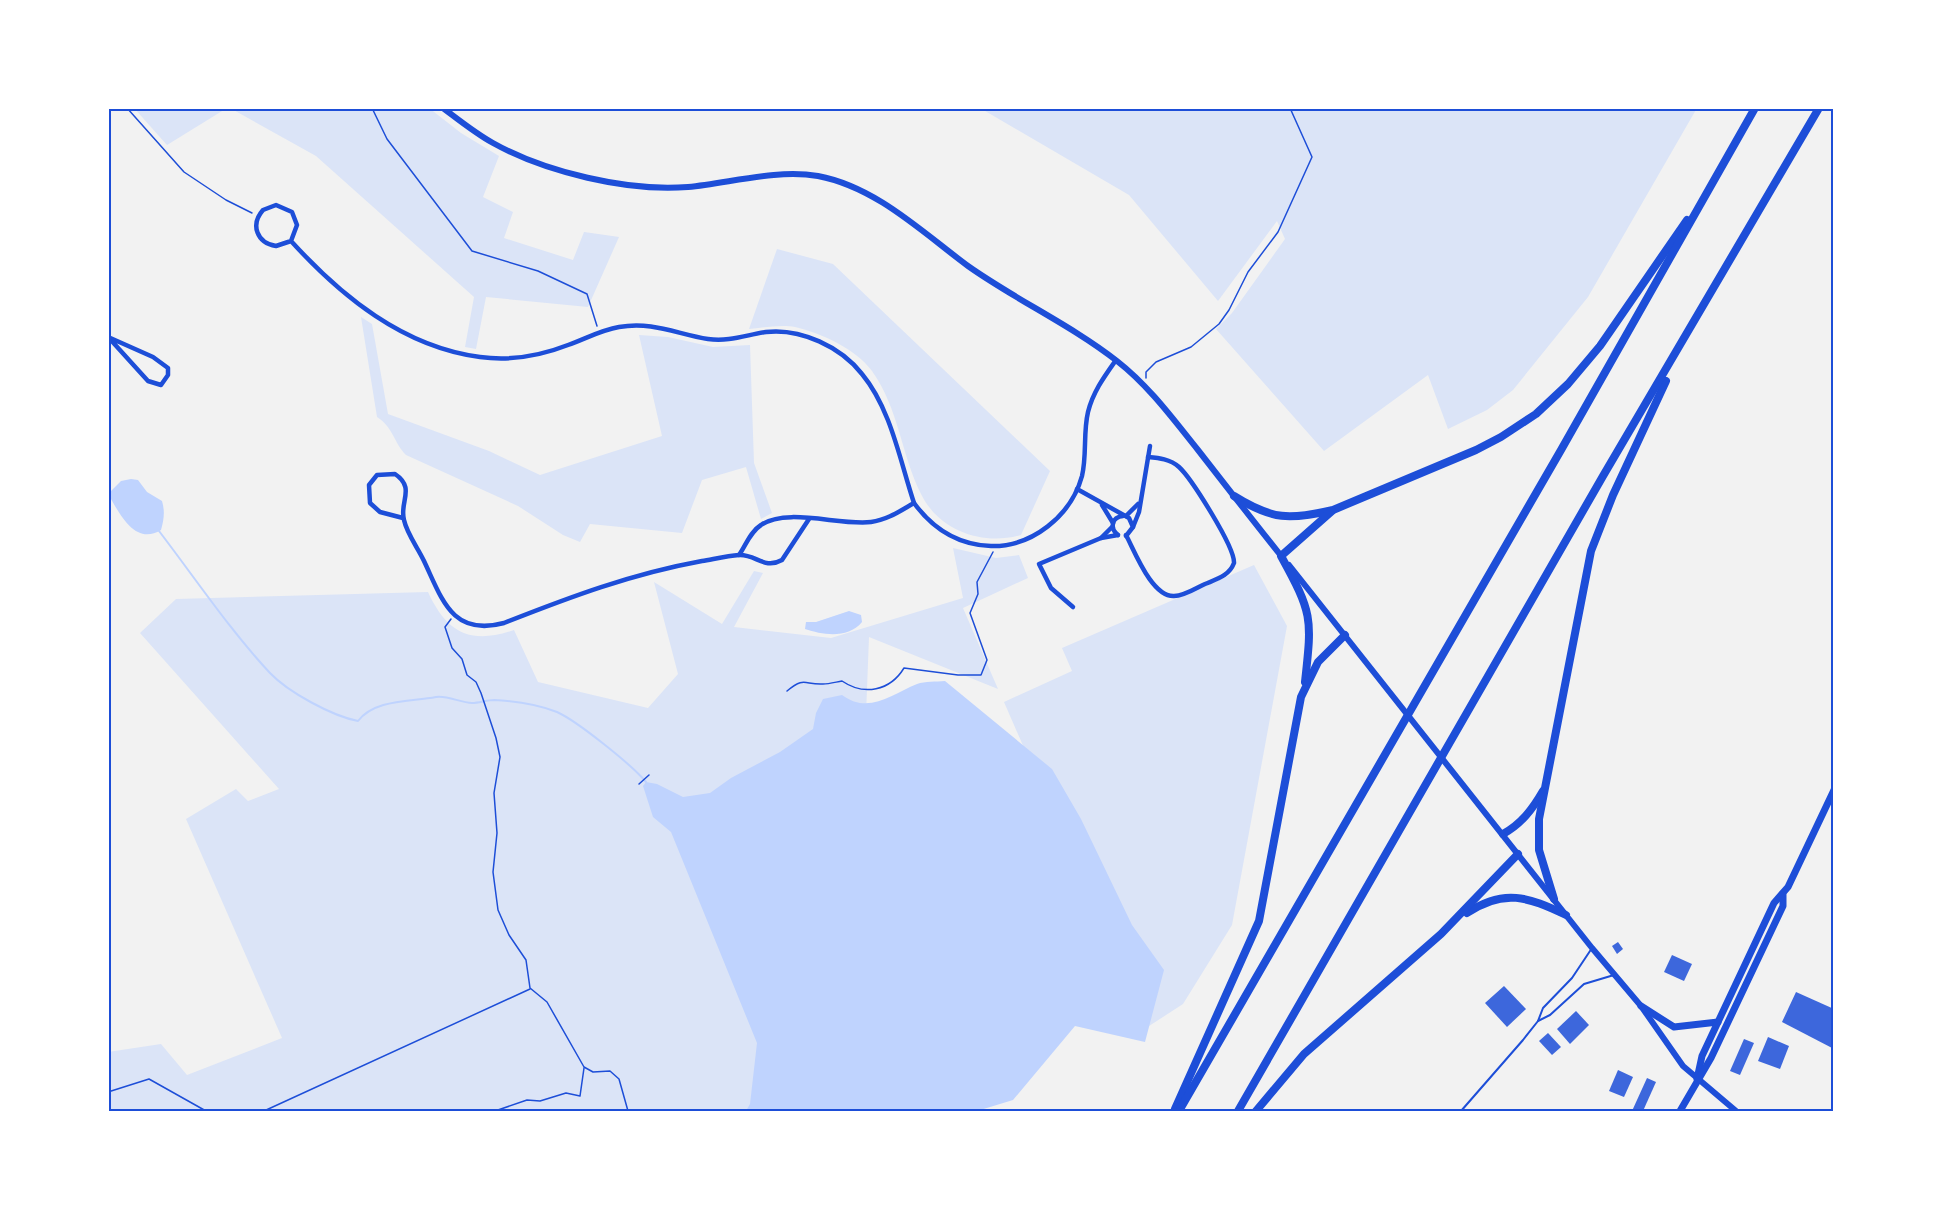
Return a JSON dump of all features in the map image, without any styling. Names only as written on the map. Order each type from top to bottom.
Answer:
[{"type":"highway","points":[[1179,1111],[1755,108]]},
{"type":"highway","points":[[1238,1111],[1603,476],[1674,359],[1819,108]]},
{"type":"highway","points":[[1234,496],[1265,513],[1287,518],[1333,510],[1476,450],[1508,433],[1536,414],[1568,384],[1600,346],[1712,186]]},
{"type":"highway","points":[[1554,899],[1539,850],[1539,819],[1591,551],[1674,359]]},
{"type":"highway","points":[[1174,1111],[1259,921],[1304,692],[1310,648],[1309,613],[1281,556],[1333,510]]},
{"type":"highway","points":[[1304,692],[1318,662],[1345,635]]},
{"type":"highway","points":[[1503,834],[1526,817],[1545,788]]},
{"type":"highway","points":[[1257,1111],[1304,1054],[1450,924],[1518,854]]},
{"type":"highway","points":[[1450,924],[1476,907],[1504,897],[1531,900],[1566,915]]},
{"type":"main road","points":[[443,108],[494,143],[539,163],[619,183],[669,188],[794,174],[837,181],[893,209],[996,286],[1116,360],[1151,393],[1234,496],[1592,948],[1641,1006],[1683,1066],[1736,1111]]},
{"type":"main road","points":[[1697,1079],[1702,1056],[1774,903],[1783,895],[1834,790]]},
{"type":"main road","points":[[1680,1111],[1711,1058],[1783,906],[1783,895]]},
{"type":"main road","points":[[1641,1006],[1674,1027],[1718,1022]]},
{"type":"street","points":[[272,206],[289,209],[297,225],[291,241],[279,246],[264,242],[257,231],[258,216],[272,206]]},
{"type":"street","points":[[291,241],[327,279],[361,306],[412,337],[454,352],[495,359],[524,357],[553,351],[598,332],[629,326],[653,326],[721,340],[780,332],[803,336],[832,348],[854,365],[876,393],[914,503],[930,522],[947,534],[969,543],[997,546],[1025,539],[1041,531],[1058,518],[1077,489],[1084,465],[1086,421],[1091,401],[1100,381],[1116,360]]},
{"type":"street","points":[[109,337],[153,357],[168,368],[168,375],[161,385],[148,381],[109,337]]},
{"type":"street","points":[[1126,536],[1137,518],[1150,446]]},
{"type":"street","points":[[1126,536],[1147,576],[1160,590],[1170,596],[1184,594],[1225,575],[1234,562],[1231,545],[1181,469],[1168,460],[1148,457]]},
{"type":"street","points":[[403,518],[380,512],[370,503],[367,497],[369,485],[377,475],[395,474],[404,482],[407,494],[403,518],[443,601],[454,616],[477,627],[495,625],[636,574],[739,555],[764,564],[776,563],[782,560],[809,519]]},
{"type":"street","points":[[1077,489],[1131,520],[1133,527]]},
{"type":"street","points":[[1101,538],[1112,525],[1136,507],[1140,499]]},
{"type":"street","points":[[1100,502],[1118,535]]},
{"type":"street","points":[[739,555],[755,529],[762,524],[781,519],[871,522],[892,516],[914,503]]},
{"type":"street","points":[[1073,607],[1051,588],[1039,564],[1101,538],[1126,536]]},
{"type":"lane","points":[[1461,1111],[1538,1021],[1543,1008],[1572,978],[1592,948]]},
{"type":"lane","points":[[1538,1021],[1550,1015],[1584,984],[1615,975]]},
{"type":"path","points":[[127,108],[184,172],[226,200],[258,216]]},
{"type":"path","points":[[372,108],[387,139],[472,251],[538,271],[587,294],[598,332]]},
{"type":"path","points":[[1151,393],[1146,384],[1146,372],[1156,362],[1176,356],[1191,347],[1219,324],[1229,310],[1248,272],[1278,232],[1312,158],[1290,108]]},
{"type":"path","points":[[787,691],[795,684],[809,681],[820,685],[842,681],[853,689],[867,692],[892,681],[904,668],[958,675],[981,675],[987,660],[970,613],[978,594],[977,582],[997,546]]},
{"type":"path","points":[[454,616],[445,627],[452,648],[462,659],[467,675],[476,682],[481,693],[500,757],[494,793],[497,833],[493,872],[498,910],[508,935],[526,960],[530,988],[546,1002],[584,1067],[593,1072],[610,1071],[619,1079],[628,1111]]},
{"type":"path","points":[[639,784],[649,775]]},
{"type":"path","points":[[264,1111],[530,988]]},
{"type":"path","points":[[495,1111],[527,1100],[540,1101],[566,1093],[580,1096],[584,1067]]},
{"type":"path","points":[[108,1092],[149,1079],[206,1111]]},
{"type":"path","points":[[466,1111],[476,1111]]},
{"type":"shaded area","points":[[134,108],[227,108],[167,145]]},
{"type":"shaded area","points":[[230,108],[429,108],[461,133],[499,156],[483,197],[513,212],[504,238],[573,260],[584,232],[619,237],[588,307],[486,297],[476,349],[465,347],[474,297],[316,156]]},
{"type":"shaded area","points":[[980,108],[1697,108],[1588,297],[1513,390],[1487,410],[1448,429],[1428,375],[1324,451],[1216,329],[1232,313],[1285,239],[1277,221],[1218,301],[1129,195]]},
{"type":"shaded area","points":[[777,249],[833,264],[1050,471],[1021,535],[1007,538],[977,537],[963,533],[939,518],[929,507],[914,479],[894,416],[881,386],[872,371],[857,356],[827,338],[795,327],[749,329]]},
{"type":"shaded area","points":[[361,317],[372,324],[388,414],[489,451],[540,475],[662,436],[639,335],[668,337],[713,347],[750,345],[754,463],[772,513],[761,519],[746,467],[702,480],[682,533],[590,524],[580,542],[563,535],[518,506],[406,455],[387,425],[377,417]]},
{"type":"shaded area","points":[[953,548],[996,558],[1019,555],[1028,578],[963,608],[998,689],[869,637],[860,871],[974,1111],[108,1111],[108,1052],[161,1044],[187,1075],[282,1038],[186,819],[236,789],[248,801],[279,789],[140,633],[176,599],[428,592],[443,617],[462,632],[485,636],[514,630],[538,682],[648,708],[678,674],[654,582],[722,624],[754,571],[763,573],[734,627],[831,638],[963,598]]},
{"type":"shaded area","points":[[1254,565],[1287,626],[1232,925],[1183,1004],[1146,1028],[1004,702],[1072,671],[1062,648]]},
{"type":"water","points":[[138,480],[147,492],[162,501],[164,515],[161,530],[152,534],[136,531],[129,526],[108,494],[121,481]]},
{"type":"water","points":[[849,611],[861,615],[862,622],[850,631],[827,634],[805,629],[806,622],[816,622]]},
{"type":"water","points":[[945,681],[1052,769],[1081,819],[1132,925],[1164,970],[1145,1042],[1075,1026],[1013,1100],[977,1111],[746,1111],[750,1104],[757,1043],[671,832],[653,817],[643,786],[646,782],[657,784],[683,797],[710,793],[731,778],[780,752],[813,729],[816,713],[823,699],[842,695],[852,701],[871,703],[920,683]]},
{"type":"building","points":[[1618,942],[1623,949],[1617,954],[1612,946]]},
{"type":"building","points":[[1672,955],[1692,964],[1684,981],[1664,972]]},
{"type":"building","points":[[1504,986],[1526,1009],[1507,1027],[1485,1003]]},
{"type":"building","points":[[1796,992],[1834,1009],[1834,1049],[1782,1022]]},
{"type":"building","points":[[1576,1011],[1589,1025],[1570,1044],[1557,1029]]},
{"type":"building","points":[[1548,1033],[1561,1047],[1552,1055],[1539,1041]]},
{"type":"building","points":[[1768,1037],[1789,1046],[1780,1069],[1758,1061]]},
{"type":"building","points":[[1744,1039],[1754,1043],[1740,1075],[1730,1071]]},
{"type":"building","points":[[1618,1070],[1633,1077],[1624,1097],[1609,1091]]},
{"type":"building","points":[[1647,1078],[1656,1082],[1643,1111],[1632,1111]]},
{"type":"waterway","points":[[159,531],[226,621],[270,673],[288,688],[311,702],[358,721],[365,714],[383,705],[436,697],[468,703],[494,700],[534,705],[557,712],[577,724],[617,755],[646,782]]}]
